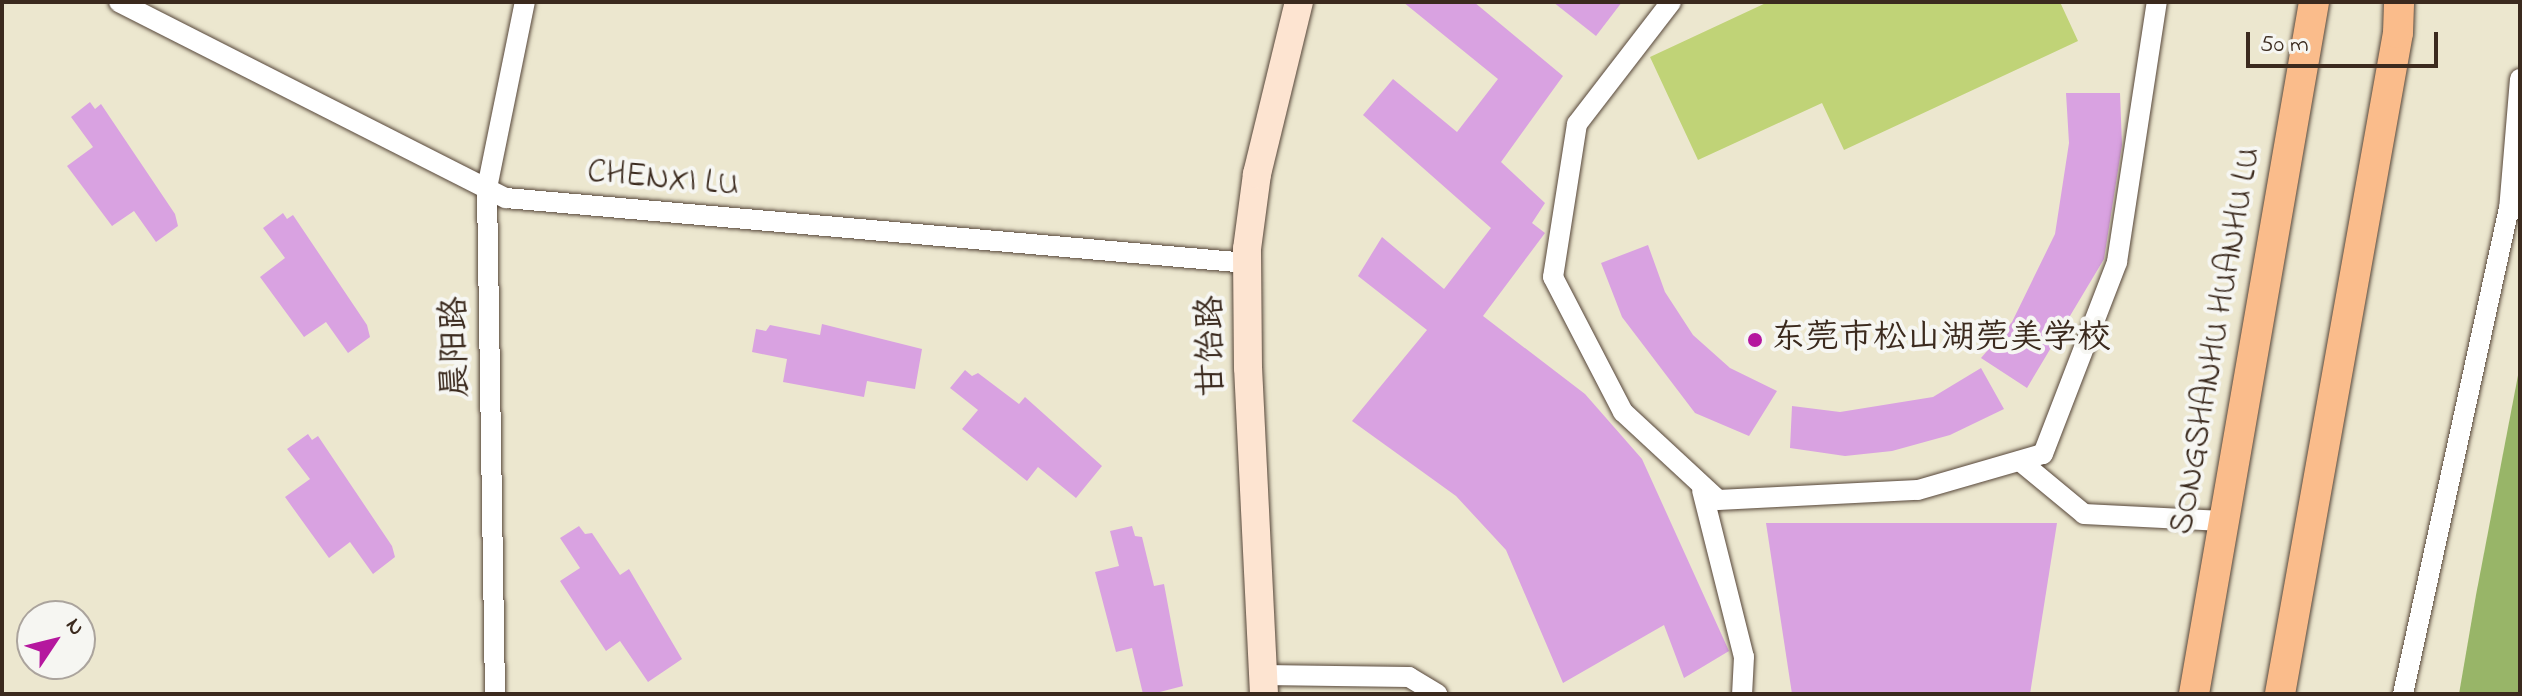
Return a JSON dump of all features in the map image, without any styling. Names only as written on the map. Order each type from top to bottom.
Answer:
[{"type":"main road","name":"SONGSHANHU HUANHU LU","points":[[2194,694],[2314,2]]},
{"type":"main road","points":[[2280,694],[2398,33],[2399,2]]},
{"type":"street","name":"CHENXI LU","points":[[119,2],[506,198],[1247,263]]},
{"type":"street","name":"晨阳路","points":[[495,694],[487,188],[525,2]]},
{"type":"street","name":"甘饴路","points":[[1264,685],[1247,263],[1257,174],[1299,2]]},
{"type":"street","points":[[1671,2],[1577,124],[1553,277],[1623,412],[1702,490],[1718,500],[1918,490],[2043,454],[2117,262],[2157,2]]},
{"type":"street","points":[[2403,694],[2514,209],[2520,79]]},
{"type":"street","points":[[2020,461],[2084,514],[2223,521]]},
{"type":"street","points":[[1702,490],[1744,657],[1742,694]]},
{"type":"street","points":[[1264,685],[1409,677],[1437,694]]},
{"type":"green space","points":[[1768,2],[2060,2],[2078,41],[1844,150],[1822,103],[1698,160],[1650,57]]},
{"type":"green space","points":[[2520,365],[2520,694],[2459,694],[2476,595]]},
{"type":"building","points":[[1403,2],[1474,2],[1563,76],[1501,162],[1545,203],[1532,223],[1545,233],[1483,316],[1585,394],[1642,459],[1729,651],[1684,678],[1664,625],[1563,683],[1506,550],[1456,496],[1352,421],[1427,330],[1358,276],[1382,237],[1444,289],[1491,228],[1363,115],[1393,79],[1457,132],[1498,79]]},
{"type":"building","points":[[1553,2],[1622,2],[1596,36]]},
{"type":"building","points":[[2066,93],[2120,93],[2122,145],[2104,259],[2027,388],[1981,358],[2012,322],[2055,234],[2069,143]]},
{"type":"building","points":[[90,102],[95,109],[101,104],[175,214],[178,226],[156,242],[134,211],[112,226],[67,166],[93,147],[71,117]]},
{"type":"building","points":[[283,213],[287,219],[293,215],[367,325],[370,337],[348,353],[326,322],[304,337],[260,277],[285,258],[263,228]]},
{"type":"building","points":[[1648,245],[1665,292],[1693,335],[1730,368],[1777,391],[1749,436],[1695,413],[1622,317],[1601,263]]},
{"type":"building","points":[[822,324],[922,349],[915,389],[867,381],[864,397],[783,382],[787,359],[752,352],[756,329],[766,331],[770,325],[820,335]]},
{"type":"building","points":[[1981,368],[2004,409],[1950,435],[1892,451],[1845,456],[1790,448],[1792,406],[1840,412],[1933,397]]},
{"type":"building","points":[[965,370],[972,376],[978,373],[1019,404],[1025,397],[1102,466],[1076,498],[1038,467],[1027,481],[962,429],[978,410],[950,388]]},
{"type":"building","points":[[308,434],[312,440],[318,436],[392,546],[395,557],[373,574],[350,542],[329,558],[285,497],[310,479],[287,449]]},
{"type":"building","points":[[1766,523],[2057,523],[2030,694],[1792,694]]},
{"type":"building","points":[[579,526],[585,534],[592,533],[620,575],[629,569],[682,659],[648,682],[620,641],[606,651],[560,581],[580,568],[560,538]]},
{"type":"building","points":[[1132,526],[1135,536],[1142,537],[1154,586],[1164,584],[1183,686],[1152,694],[1143,694],[1132,648],[1116,652],[1095,572],[1119,566],[1110,531]]},
{"type":"place","name":"东莞市松山湖莞美学校","points":[[1755,340]]}]
